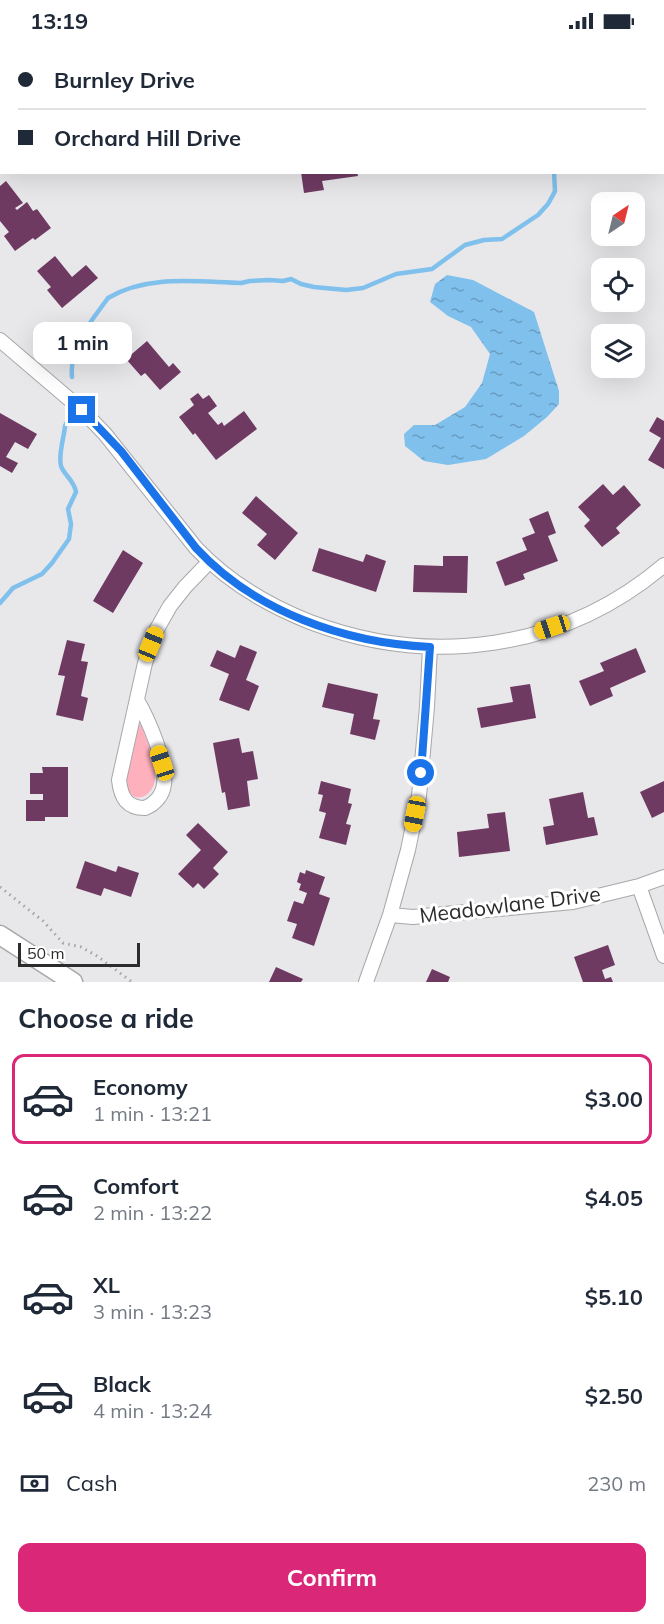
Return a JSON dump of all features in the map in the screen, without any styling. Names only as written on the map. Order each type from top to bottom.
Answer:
[{"type":"street","points":[[0,340],[82,410],[105,434],[209,562],[250,593],[273,606],[347,635],[381,642],[430,647],[461,646],[515,639],[568,622],[604,606],[649,578],[664,565]]},
{"type":"street","points":[[137,700],[147,717],[164,774],[161,794],[156,802],[145,808],[131,806],[125,800],[119,780],[121,768],[137,700],[148,654],[163,617],[185,587],[209,562]]},
{"type":"street","points":[[366,982],[390,915],[408,850],[419,796],[430,647]]},
{"type":"street","name":"Meadowlane Drive","points":[[390,915],[412,917],[573,902],[639,886],[664,877]]},
{"type":"street","points":[[639,886],[664,956]]},
{"type":"street","points":[[0,935],[73,982]]},
{"type":"path","points":[[0,887],[43,921],[63,943],[81,947],[97,956],[132,982]]},
{"type":"shaded area","points":[[139,724],[152,754],[155,778],[150,791],[144,796],[137,797],[130,793],[127,781]]},
{"type":"water","points":[[447,275],[473,280],[534,312],[559,391],[559,404],[524,436],[486,459],[448,465],[424,461],[405,446],[404,434],[414,425],[435,425],[465,407],[482,383],[490,354],[471,327],[448,316],[430,302],[435,284]]},
{"type":"building","points":[[301,174],[358,174],[358,176],[322,181],[324,190],[304,193]]},
{"type":"building","points":[[6,181],[23,203],[15,208],[17,210],[27,202],[33,211],[37,209],[51,228],[15,251],[4,236],[9,232],[0,221],[0,186]]},
{"type":"building","points":[[55,256],[72,277],[86,265],[98,278],[62,308],[47,290],[51,287],[37,271]]},
{"type":"building","points":[[147,341],[169,367],[173,363],[181,372],[160,390],[145,373],[141,376],[126,359]]},
{"type":"building","points":[[198,393],[203,399],[209,395],[217,406],[208,413],[218,425],[222,422],[224,426],[244,411],[257,429],[216,460],[179,417],[194,405],[190,399]]},
{"type":"building","points":[[0,413],[37,434],[28,449],[15,442],[6,457],[18,463],[12,473],[0,466]]},
{"type":"building","points":[[657,417],[664,421],[664,469],[648,460],[661,438],[649,431]]},
{"type":"building","points":[[603,484],[613,495],[624,485],[641,505],[616,528],[620,533],[602,547],[584,526],[590,520],[578,507]]},
{"type":"building","points":[[256,496],[298,533],[275,560],[257,545],[267,534],[242,513]]},
{"type":"building","points":[[548,511],[556,533],[548,536],[558,561],[523,574],[525,579],[505,586],[496,562],[527,550],[522,538],[535,533],[529,519]]},
{"type":"building","points":[[319,548],[363,562],[366,554],[386,561],[376,592],[312,571]]},
{"type":"building","points":[[123,550],[143,563],[113,613],[93,601]]},
{"type":"building","points":[[443,556],[468,556],[467,593],[413,592],[414,565],[443,566]]},
{"type":"building","points":[[67,640],[85,644],[81,661],[88,662],[81,696],[88,698],[83,721],[56,715],[65,676],[58,675]]},
{"type":"building","points":[[240,645],[257,652],[246,680],[259,686],[249,711],[219,700],[229,674],[210,666],[217,650],[235,658]]},
{"type":"building","points":[[636,648],[646,672],[610,688],[613,696],[590,706],[579,681],[604,671],[600,663]]},
{"type":"building","points":[[328,683],[378,694],[373,719],[380,720],[375,740],[350,734],[354,714],[322,707]]},
{"type":"building","points":[[530,684],[536,718],[481,728],[477,708],[513,702],[510,687]]},
{"type":"building","points":[[239,738],[242,753],[253,751],[258,779],[247,781],[250,806],[228,810],[225,792],[222,793],[213,743]]},
{"type":"building","points":[[42,767],[68,767],[68,817],[45,817],[45,821],[26,821],[26,800],[43,800],[43,794],[30,794],[30,773],[43,773]]},
{"type":"building","points":[[321,781],[351,789],[348,803],[352,804],[346,824],[351,825],[346,845],[319,838],[326,813],[319,811],[323,795],[318,794]]},
{"type":"building","points":[[664,781],[664,812],[652,818],[640,792]]},
{"type":"building","points":[[583,792],[588,818],[594,817],[598,835],[546,845],[543,827],[554,825],[549,799]]},
{"type":"building","points":[[505,812],[510,851],[459,857],[457,832],[489,828],[487,814]]},
{"type":"building","points":[[198,823],[228,852],[213,868],[219,874],[204,889],[198,883],[193,888],[178,874],[201,850],[186,835]]},
{"type":"building","points":[[85,861],[116,872],[118,866],[139,873],[131,897],[104,888],[101,896],[76,888]]},
{"type":"building","points":[[306,870],[325,877],[319,894],[330,898],[314,946],[292,938],[297,924],[287,921],[294,901],[303,904],[307,893],[299,890],[301,884],[297,882],[300,872],[305,874]]},
{"type":"building","points":[[608,945],[615,965],[602,970],[605,979],[611,977],[613,982],[583,982],[574,957]]},
{"type":"building","points":[[276,967],[303,979],[301,982],[269,982]]},
{"type":"building","points":[[432,969],[450,977],[448,982],[426,982]]},
{"type":"waterway","points":[[72,377],[74,355],[82,335],[108,298],[123,290],[156,282],[241,283],[291,279],[314,287],[346,290],[363,288],[396,274],[432,269],[465,245],[484,240],[502,239],[538,215],[548,204],[555,191],[554,174]]},
{"type":"waterway","points":[[0,603],[13,588],[42,574],[69,539],[71,524],[68,509],[76,492],[60,462],[67,422]]},
{"type":"route","points":[[82,410],[121,451],[196,548],[227,577],[250,593],[296,616],[347,635],[404,646],[430,647],[421,773]]}]
